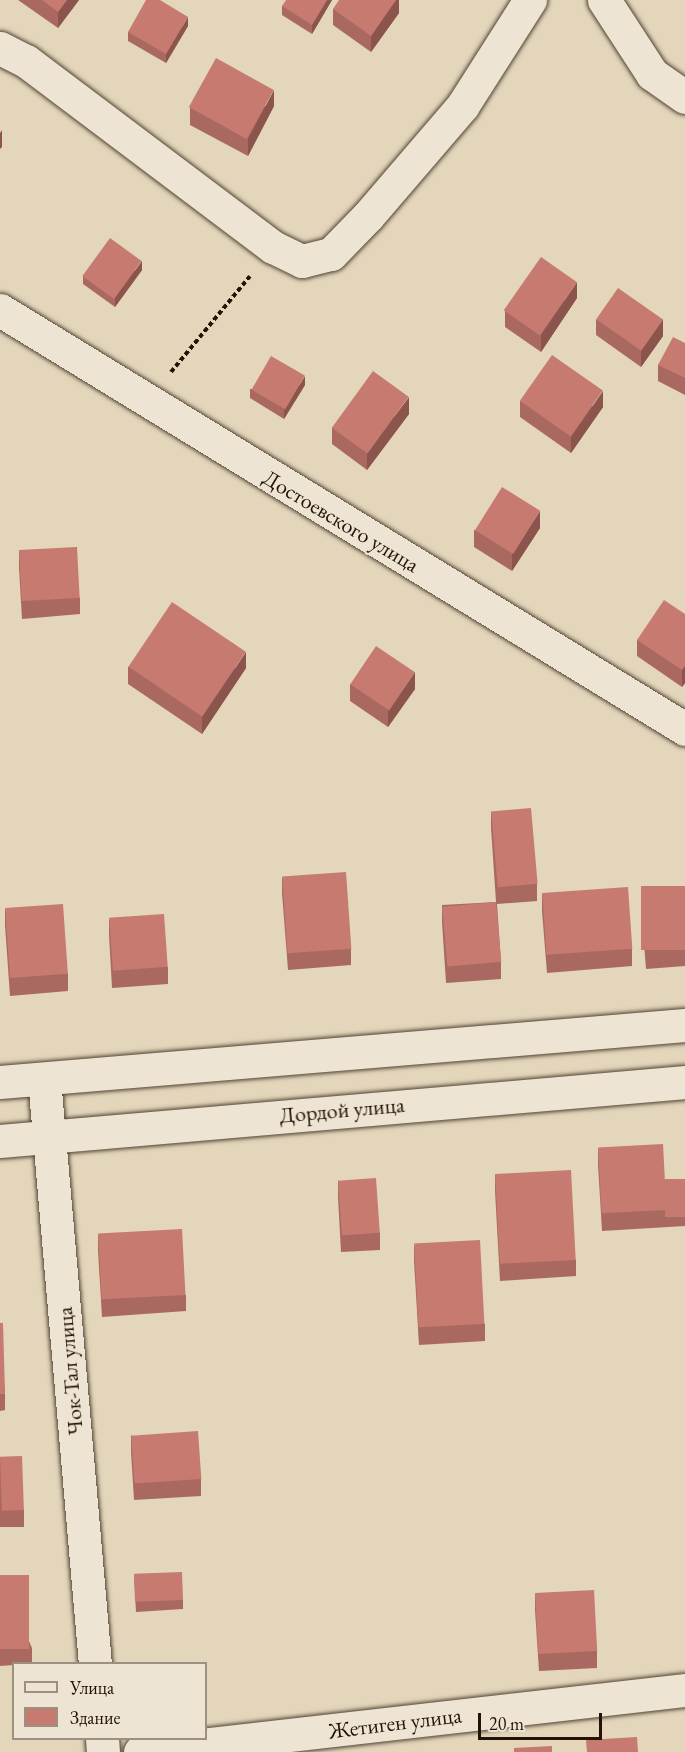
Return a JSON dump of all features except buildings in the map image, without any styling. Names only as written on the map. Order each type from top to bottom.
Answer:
[{"type":"street","points":[[0,48],[26,61],[273,247],[302,261],[331,254],[369,216],[463,105],[530,0]]},
{"type":"street","points":[[604,0],[652,74],[685,98]]},
{"type":"street","name":"Достоевского улица","points":[[0,310],[146,403],[685,729]]},
{"type":"street","points":[[0,1082],[685,1025]]},
{"type":"street","name":"Чок-Тал улица","points":[[44,1079],[95,1662]]},
{"type":"street","name":"Дордой улица","points":[[0,1141],[685,1082]]},
{"type":"street","name":"Жетиген улица","points":[[140,1752],[685,1690]]},
{"type":"path","points":[[146,403],[273,247]]}]
